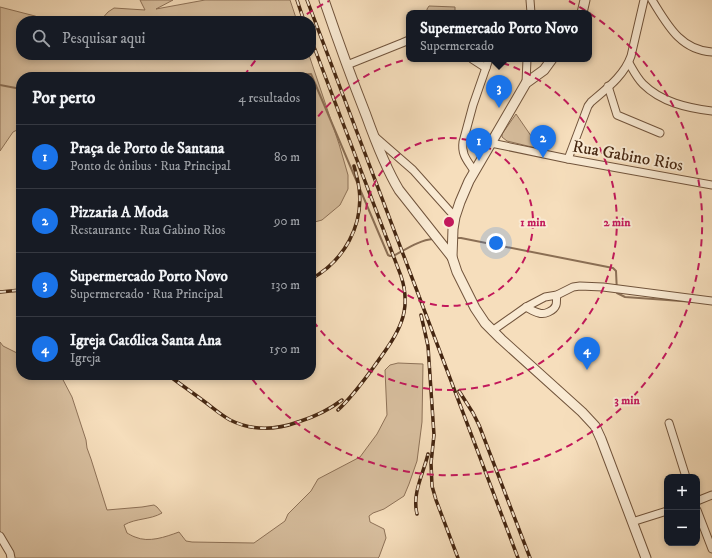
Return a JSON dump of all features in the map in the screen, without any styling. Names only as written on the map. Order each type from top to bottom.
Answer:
[{"type":"street","points":[[324,0],[346,65],[393,180],[452,257],[457,272],[475,308],[485,323],[582,412],[595,426],[646,558]]},
{"type":"street","points":[[583,10],[585,0]]},
{"type":"street","points":[[568,159],[588,106],[621,75],[629,63],[644,0]]},
{"type":"street","points":[[652,0],[671,30],[687,45],[703,51],[712,52]]},
{"type":"street","points":[[346,65],[406,42]]},
{"type":"street","points":[[477,62],[486,68]]},
{"type":"street","points":[[474,171],[465,156],[462,147],[473,105],[488,62]]},
{"type":"street","points":[[526,83],[527,62]]},
{"type":"street","points":[[452,257],[455,217],[474,171],[526,83],[544,70],[550,62]]},
{"type":"street","points":[[629,63],[641,82],[653,93],[668,101],[687,107],[712,111]]},
{"type":"street","points":[[608,86],[617,115],[660,133]]},
{"type":"street","points":[[374,136],[413,170],[455,217]]},
{"type":"street","name":"Rua Gabino Rios","points":[[491,144],[712,185]]},
{"type":"street","points":[[492,331],[526,307],[544,298],[557,295],[573,287],[580,286],[603,287],[712,301]]},
{"type":"street","points":[[526,307],[539,313],[550,311],[556,305],[557,295]]},
{"type":"street","points":[[669,423],[685,474]]},
{"type":"street","points":[[700,500],[712,495]]},
{"type":"street","points":[[632,522],[664,512]]},
{"type":"street","points":[[700,518],[712,549]]},
{"type":"street","points":[[0,536],[10,553],[11,558]]},
{"type":"shaded area","points":[[140,0],[173,0],[156,9],[205,0],[290,0],[295,16],[104,16],[114,8],[145,10]]},
{"type":"shaded area","points":[[429,6],[455,7],[455,10],[427,9]]},
{"type":"shaded area","points":[[0,7],[35,16],[16,16],[16,60],[311,60],[315,72],[16,72],[16,130],[13,132],[0,151]]},
{"type":"shaded area","points":[[316,76],[348,175],[348,189],[340,205],[322,220],[316,222]]},
{"type":"shaded area","points":[[516,114],[538,146],[536,148],[507,141],[502,137],[502,134]]},
{"type":"shaded area","points":[[0,342],[3,346],[16,352],[16,380],[63,380],[72,397],[107,510],[154,505],[162,513],[124,525],[127,533],[140,539],[151,539],[179,532],[186,541],[192,542],[254,543],[285,521],[288,514],[311,491],[318,479],[360,457],[377,434],[387,415],[385,370],[390,365],[398,363],[423,364],[422,422],[417,461],[409,484],[404,496],[384,509],[369,516],[370,522],[384,529],[386,538],[378,558],[14,558],[0,531]]},
{"type":"waterway","points":[[0,85],[16,88]]},
{"type":"waterway","points":[[316,86],[388,255],[393,256],[417,243],[433,239]]},
{"type":"waterway","points":[[456,238],[613,268],[616,271],[617,293],[625,297],[695,302]]},
{"type":"railway","points":[[297,0],[302,16]]},
{"type":"railway","points":[[307,0],[313,16]]},
{"type":"railway","points":[[316,24],[518,558]]},
{"type":"railway","points":[[316,52],[401,276],[405,302],[404,314],[395,336],[361,384],[338,410]]},
{"type":"railway","points":[[316,276],[333,262],[342,252],[355,228],[360,202],[359,185],[354,166]]},
{"type":"railway","points":[[0,292],[16,290]]},
{"type":"railway","points":[[421,315],[428,346],[434,435],[431,463],[432,486],[458,558]]},
{"type":"railway","points":[[175,380],[230,420],[238,424],[255,428],[273,428],[290,425],[321,413],[342,400]]},
{"type":"railway","points":[[459,391],[479,425],[530,558]]},
{"type":"railway","points":[[417,514],[417,491],[428,454]]},
{"type":"place","name":"Supermercado Porto Novo","points":[[499,108]]},
{"type":"place","name":"Pizzaria A Moda","points":[[543,158]]},
{"type":"place","name":"Praça de Porto de Santana","points":[[479,161]]},
{"type":"place","name":"Igreja Católica Santa Ana","points":[[587,370]]}]
